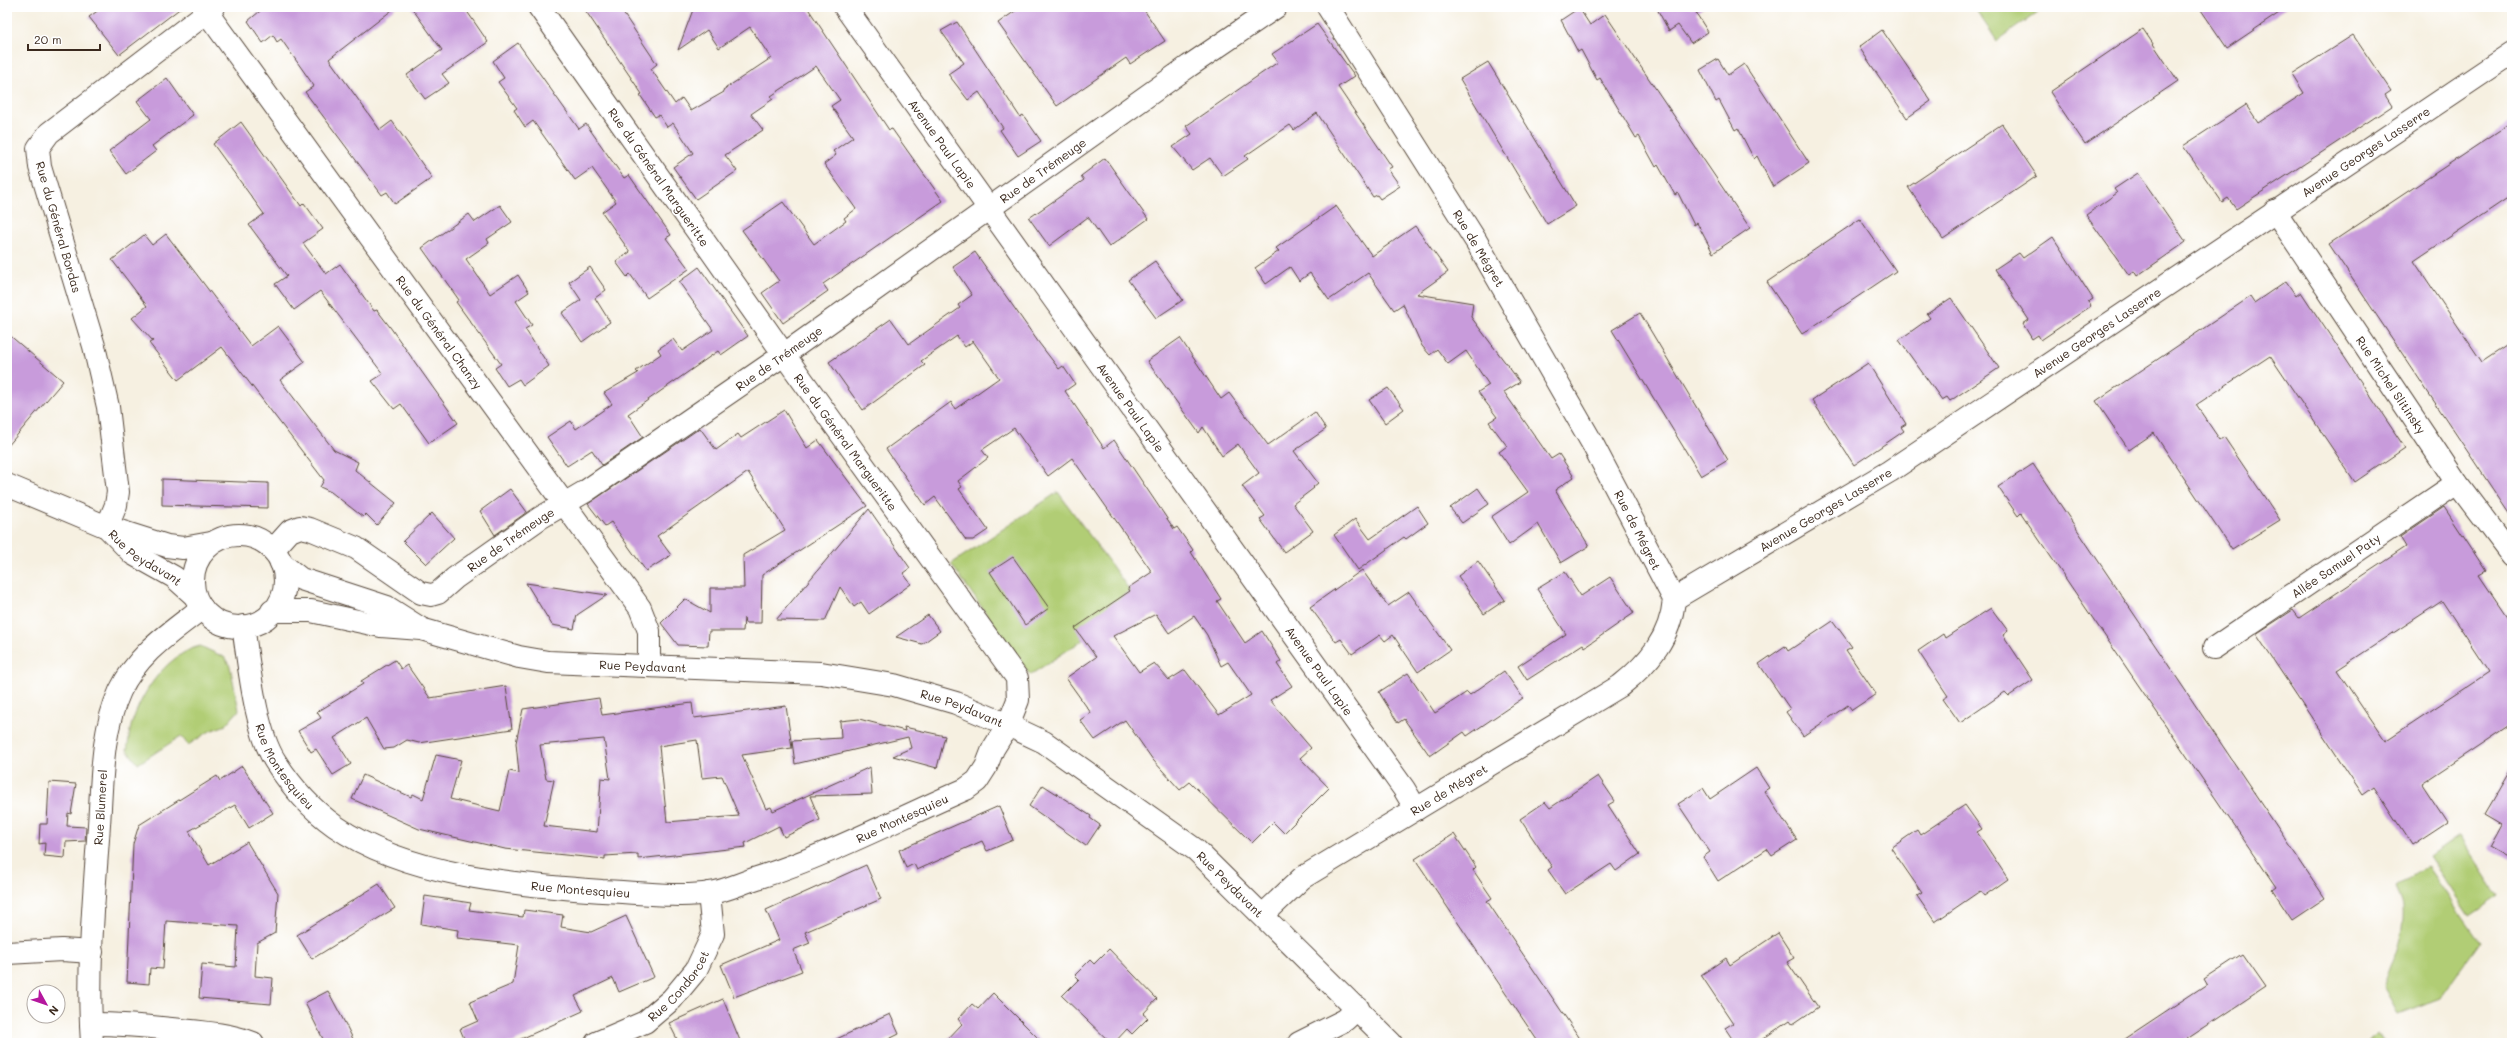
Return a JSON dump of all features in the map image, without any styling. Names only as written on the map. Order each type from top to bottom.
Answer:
[{"type":"street","name":"Rue du Général Margueritte","points":[[539,7],[784,354],[1016,678],[1018,700],[1008,725]]},
{"type":"street","name":"Avenue Paul Lapie","points":[[845,7],[1404,789],[1416,809]]},
{"type":"street","name":"Rue de Trémeuge","points":[[277,557],[290,531],[300,527],[310,529],[356,548],[414,589],[431,595],[438,593],[455,578],[534,522],[563,505],[784,354],[988,208],[1276,7]]},
{"type":"street","name":"Rue de Mégret","points":[[1263,915],[1302,878],[1620,686],[1650,659],[1665,635],[1673,616],[1674,599],[1591,441],[1476,241],[1328,7]]},
{"type":"street","name":"Rue du Général Chanzy","points":[[208,9],[563,505],[640,608],[649,631],[649,666]]},
{"type":"street","name":"Rue du Général Bordas","points":[[107,528],[116,505],[118,492],[108,407],[94,346],[40,167],[38,148],[48,133],[208,9]]},
{"type":"street","name":"Avenue Georges Lasserre","points":[[1674,599],[1890,471],[2512,53]]},
{"type":"street","name":"Rue Michel Slitinsky","points":[[2275,211],[2298,250],[2457,483],[2512,556]]},
{"type":"street","name":"Allée Samuel Paty","points":[[2214,648],[2457,483]]},
{"type":"street","name":"Rue Peydavant","points":[[7,485],[107,528],[134,554],[174,577],[198,601]]},
{"type":"street","points":[[107,528],[167,546],[183,548],[212,543],[225,537],[249,536],[277,557],[284,578],[282,594],[272,611],[260,621],[243,626],[229,626],[217,621],[198,601],[195,569],[201,554],[212,543]]},
{"type":"street","name":"Rue Peydavant","points":[[277,557],[301,579],[387,607],[421,628]]},
{"type":"street","name":"Rue Blumerel","points":[[91,1034],[92,952],[104,755],[111,718],[120,691],[146,652],[198,601]]},
{"type":"street","name":"Rue Peydavant","points":[[272,611],[311,611],[381,626],[421,628],[519,657],[548,662],[821,673],[887,683],[956,704],[1008,725],[1044,742],[1196,850],[1358,1008],[1391,1043]]},
{"type":"street","name":"Rue Montesquieu","points":[[243,626],[259,717],[273,759],[298,794],[337,827],[405,860],[473,877],[554,888],[654,894],[709,893],[790,868],[966,788],[977,781],[986,767],[993,749],[1008,725]]},
{"type":"street","name":"Rue Condorcet","points":[[596,1043],[644,1022],[672,999],[696,970],[713,934],[709,893]]},
{"type":"street","points":[[7,953],[62,950],[92,952]]},
{"type":"street","points":[[1298,1043],[1345,1020],[1358,1008]]},
{"type":"street","points":[[91,1034],[114,1024],[210,1032],[234,1036],[253,1043]]},
{"type":"green space","points":[[1974,7],[2040,7],[2042,9],[1997,41]]},
{"type":"green space","points":[[1058,492],[1139,603],[1030,675],[951,564]]},
{"type":"green space","points":[[200,646],[224,657],[230,666],[239,710],[226,725],[210,731],[188,745],[181,736],[138,764],[127,750],[132,724],[143,697],[167,665],[188,650]]},
{"type":"green space","points":[[2459,835],[2499,896],[2469,916],[2429,856]]},
{"type":"green space","points":[[2427,866],[2480,942],[2440,998],[2398,1014],[2383,987],[2397,949],[2402,929],[2403,905],[2396,887]]},
{"type":"green space","points":[[2376,1033],[2388,1043],[2367,1043]]},
{"type":"building","points":[[103,7],[182,7],[119,55],[89,17]]},
{"type":"building","points":[[265,7],[396,7],[329,59],[380,130],[392,121],[432,178],[395,204],[387,192],[382,195],[305,92],[314,86],[281,39],[277,42],[273,35],[263,43],[248,21]]},
{"type":"building","points":[[411,7],[464,7],[488,42],[442,74],[449,83],[425,99],[407,75],[442,50]]},
{"type":"building","points":[[583,7],[619,7],[657,64],[651,69],[675,104],[682,98],[691,111],[724,92],[723,90],[771,58],[750,27],[719,48],[707,30],[678,50],[694,7],[807,7],[889,130],[892,129],[943,201],[823,284],[828,291],[783,323],[762,293],[779,281],[742,230],[783,202],[814,244],[846,221],[844,218],[856,209],[824,164],[836,155],[833,151],[853,137],[831,106],[840,100],[816,66],[771,96],[773,99],[751,114],[763,130],[725,155],[737,171],[696,199],[673,167],[693,153],[673,123],[667,127],[659,115],[655,117],[640,95],[642,94]]},
{"type":"building","points":[[1021,7],[1142,7],[1165,41],[1130,64],[1126,58],[1057,106],[998,23]]},
{"type":"building","points":[[1656,7],[1704,7],[1696,13],[1708,32],[1691,43],[1678,25],[1669,31]]},
{"type":"building","points":[[2199,7],[2288,7],[2227,48]]},
{"type":"building","points":[[1579,8],[1590,25],[1605,14],[1750,228],[1713,253],[1697,223],[1694,225],[1678,193],[1675,195],[1658,165],[1656,167],[1639,136],[1636,138],[1600,78],[1597,80],[1581,50],[1578,52],[1561,20]]},
{"type":"building","points":[[957,22],[1020,117],[1023,115],[1041,141],[1018,156],[1000,130],[1003,128],[979,92],[968,100],[948,74],[964,63],[941,31]]},
{"type":"building","points":[[1317,24],[1355,76],[1338,87],[1392,167],[1388,169],[1400,186],[1380,199],[1377,195],[1373,197],[1317,113],[1294,130],[1290,125],[1245,156],[1248,159],[1223,176],[1210,158],[1192,170],[1173,147],[1192,134],[1186,126],[1278,62],[1272,54]]},
{"type":"building","points":[[2143,29],[2178,81],[2085,144],[2050,92]]},
{"type":"building","points":[[1882,30],[1931,101],[1907,118],[1859,47]]},
{"type":"building","points":[[2353,35],[2391,91],[2385,95],[2392,106],[2236,209],[2228,198],[2222,202],[2183,146],[2246,105],[2258,123],[2304,93],[2292,74]]},
{"type":"building","points":[[518,43],[579,129],[586,124],[624,178],[629,175],[671,235],[666,238],[689,269],[647,298],[630,274],[627,277],[616,262],[630,252],[602,212],[616,202],[592,168],[575,180],[533,121],[525,127],[514,110],[517,108],[498,82],[504,78],[493,61]]},
{"type":"building","points":[[1718,59],[1728,75],[1744,64],[1809,163],[1773,187],[1757,156],[1754,159],[1738,128],[1735,130],[1719,100],[1716,102],[1700,70]]},
{"type":"building","points":[[1488,62],[1576,206],[1547,224],[1460,79]]},
{"type":"building","points":[[167,78],[193,115],[152,146],[156,151],[126,174],[109,151],[151,119],[137,101]]},
{"type":"building","points":[[241,122],[301,206],[304,203],[323,229],[303,243],[326,274],[340,264],[374,311],[377,310],[390,327],[458,423],[429,443],[401,404],[394,409],[372,381],[383,374],[320,291],[294,310],[275,284],[287,276],[249,225],[264,214],[213,144]]},
{"type":"building","points":[[2512,122],[2512,195],[2414,261],[2482,362],[2512,342],[2512,518],[2329,244]]},
{"type":"building","points":[[2002,124],[2037,176],[1943,239],[1908,187]]},
{"type":"building","points":[[1105,158],[1148,219],[1109,247],[1088,217],[1049,246],[1029,218],[1084,180],[1081,176]]},
{"type":"building","points":[[2138,173],[2186,242],[2137,276],[2134,271],[2129,275],[2086,215],[2117,193],[2114,189]]},
{"type":"building","points":[[500,205],[512,222],[487,239],[489,243],[466,259],[490,294],[518,275],[529,292],[516,301],[532,325],[525,329],[549,366],[523,385],[519,379],[507,386],[495,368],[501,364],[456,302],[459,300],[422,248],[469,214],[475,222]]},
{"type":"building","points":[[1336,206],[1372,256],[1415,226],[1448,272],[1417,294],[1473,303],[1471,317],[1520,382],[1504,392],[1551,459],[1559,454],[1574,477],[1555,490],[1589,546],[1561,563],[1538,524],[1509,545],[1491,517],[1528,492],[1499,452],[1507,446],[1489,422],[1497,417],[1478,392],[1489,385],[1466,351],[1448,364],[1437,349],[1430,355],[1422,346],[1403,304],[1394,310],[1368,273],[1329,300],[1310,273],[1299,281],[1290,267],[1266,284],[1255,268],[1279,251],[1276,248]]},
{"type":"building","points":[[1860,219],[1896,271],[1802,334],[1767,282]]},
{"type":"building","points":[[166,234],[251,346],[278,326],[305,362],[280,380],[334,450],[358,462],[355,470],[396,503],[377,525],[366,514],[363,517],[331,492],[320,487],[324,480],[222,347],[178,380],[149,343],[153,341],[132,318],[147,306],[112,260],[144,235],[152,245]]},
{"type":"building","points":[[2053,237],[2093,299],[2088,302],[2091,306],[2041,340],[2038,335],[2032,339],[2023,324],[2029,320],[1995,269],[2019,253],[2023,258]]},
{"type":"building","points":[[975,252],[1039,343],[1059,369],[1063,366],[1075,384],[1065,391],[1104,448],[1114,440],[1174,529],[1177,527],[1193,550],[1191,552],[1221,599],[1217,601],[1245,643],[1262,631],[1281,661],[1277,664],[1292,686],[1270,700],[1311,748],[1300,758],[1329,788],[1284,833],[1273,822],[1252,843],[1190,782],[1180,790],[1153,760],[1125,720],[1095,740],[1080,720],[1091,713],[1066,678],[1096,657],[1075,628],[1130,591],[1128,588],[1152,572],[1072,458],[1048,476],[1014,428],[982,450],[988,458],[958,481],[962,487],[959,489],[988,530],[973,540],[966,540],[935,497],[925,505],[886,449],[951,402],[955,409],[999,378],[973,341],[965,347],[957,336],[921,361],[925,365],[863,410],[829,362],[891,319],[909,344],[960,308],[958,305],[972,295],[953,267]],"holes":[[[1156,614],[1169,633],[1194,616],[1207,635],[1221,666],[1228,662],[1251,695],[1219,715],[1185,670],[1169,680],[1154,663],[1139,672],[1113,636]]]},
{"type":"building","points":[[1155,261],[1183,300],[1156,318],[1128,280]]},
{"type":"building","points":[[590,267],[606,290],[595,298],[610,322],[582,342],[562,313],[581,300],[569,282]]},
{"type":"building","points":[[699,267],[748,336],[721,355],[718,351],[628,414],[643,437],[602,465],[592,450],[567,466],[547,437],[571,421],[576,429],[612,404],[604,393],[638,373],[636,371],[661,354],[658,349],[673,339],[682,351],[713,330],[679,282]]},
{"type":"building","points":[[2286,281],[2296,296],[2301,292],[2405,448],[2355,482],[2270,356],[2196,405],[2220,440],[2224,437],[2280,520],[2232,550],[2154,433],[2129,450],[2096,401],[2250,297],[2254,303]]},
{"type":"building","points":[[1951,298],[1999,368],[1950,401],[1947,397],[1942,400],[1899,340],[1930,318],[1927,314]]},
{"type":"building","points":[[1640,313],[1728,460],[1701,476],[1612,330]]},
{"type":"building","points":[[7,333],[63,381],[7,447]]},
{"type":"building","points":[[1180,338],[1221,399],[1229,393],[1268,445],[1315,412],[1326,429],[1294,451],[1318,483],[1313,487],[1314,488],[1293,504],[1313,531],[1284,552],[1260,519],[1265,516],[1242,486],[1259,473],[1238,444],[1222,456],[1203,427],[1199,433],[1147,361]]},
{"type":"building","points":[[1868,363],[1906,424],[1901,427],[1904,431],[1854,465],[1812,400]]},
{"type":"building","points":[[1388,388],[1404,409],[1385,423],[1369,400]]},
{"type":"building","points":[[784,410],[807,448],[818,440],[867,506],[762,575],[761,623],[745,623],[744,618],[743,631],[709,631],[708,646],[678,645],[661,623],[685,599],[710,613],[710,588],[744,588],[743,555],[785,530],[748,472],[657,536],[671,555],[646,571],[611,522],[605,526],[588,504],[700,428],[716,450],[738,434],[741,438]]},
{"type":"building","points":[[2033,464],[2325,898],[2292,920],[2272,890],[2276,887],[2021,513],[2018,516],[1998,487]]},
{"type":"building","points":[[162,479],[268,483],[268,508],[162,505]]},
{"type":"building","points":[[1478,488],[1489,504],[1462,523],[1450,508]]},
{"type":"building","points":[[510,489],[527,512],[495,535],[480,511]]},
{"type":"building","points":[[1417,506],[1428,523],[1406,539],[1404,537],[1358,570],[1334,535],[1355,519],[1370,539]]},
{"type":"building","points":[[2444,507],[2486,571],[2479,575],[2512,624],[2512,724],[2422,784],[2447,822],[2412,845],[2374,787],[2363,795],[2256,634],[2293,610],[2299,618],[2406,547],[2400,537]],"holes":[[[2442,601],[2489,672],[2385,741],[2337,670]]]},
{"type":"building","points":[[869,509],[910,568],[903,573],[911,584],[869,614],[861,602],[854,607],[840,587],[825,621],[776,620]]},
{"type":"building","points":[[432,513],[454,538],[426,564],[403,541]]},
{"type":"building","points":[[1013,557],[1049,608],[1025,625],[990,572]]},
{"type":"building","points":[[1478,561],[1505,600],[1484,614],[1458,576]]},
{"type":"building","points":[[1362,570],[1388,606],[1409,592],[1450,650],[1418,672],[1393,635],[1385,641],[1380,635],[1352,654],[1341,639],[1336,642],[1310,607]]},
{"type":"building","points":[[1565,572],[1581,596],[1610,577],[1634,613],[1585,647],[1583,644],[1527,680],[1518,666],[1566,634],[1537,589]]},
{"type":"building","points":[[526,583],[607,595],[577,615],[574,629],[552,625]]},
{"type":"building","points":[[1991,608],[2008,631],[2003,635],[2033,680],[2009,696],[2005,692],[1960,723],[1943,699],[1948,696],[1918,651],[1943,634],[1945,638]]},
{"type":"building","points":[[928,615],[940,631],[922,644],[896,637]]},
{"type":"building","points":[[1833,621],[1852,647],[1846,650],[1876,694],[1852,710],[1848,705],[1803,736],[1786,712],[1790,709],[1759,664],[1785,646],[1788,651]]},
{"type":"building","points":[[395,660],[401,669],[407,665],[430,698],[506,686],[512,729],[419,743],[407,740],[394,748],[384,749],[366,718],[334,738],[351,764],[333,775],[316,749],[311,752],[298,731],[321,718],[317,712],[363,684],[361,681]]},
{"type":"building","points":[[1504,671],[1523,698],[1467,736],[1464,732],[1430,756],[1404,719],[1398,723],[1379,692],[1408,673],[1435,713],[1467,692],[1470,695]]},
{"type":"building","points":[[599,698],[602,715],[692,703],[694,718],[786,706],[792,748],[742,755],[766,809],[771,807],[773,811],[870,767],[872,794],[810,796],[820,820],[784,837],[779,826],[745,843],[746,847],[638,859],[638,854],[605,856],[605,859],[505,849],[419,829],[352,799],[363,775],[411,797],[413,794],[423,799],[436,755],[461,760],[450,799],[500,811],[509,771],[519,773],[516,743],[523,709]],"holes":[[[604,739],[610,779],[601,778],[597,832],[544,826],[554,780],[546,779],[540,745]],[[697,740],[702,778],[722,776],[739,816],[667,822],[659,746]]]},
{"type":"building","points":[[859,719],[905,731],[904,727],[945,736],[937,768],[893,756],[911,748],[908,737],[795,764],[792,741],[841,738],[840,721]]},
{"type":"building","points":[[242,766],[273,813],[249,828],[235,805],[189,831],[209,865],[247,842],[278,893],[275,933],[257,943],[255,976],[273,978],[271,1004],[199,998],[202,964],[236,967],[238,926],[166,921],[163,969],[150,968],[149,984],[127,982],[133,844],[139,825],[217,776],[220,781]]},
{"type":"building","points":[[2512,767],[2512,860],[2489,847],[2501,825],[2484,815]]},
{"type":"building","points":[[1756,768],[1769,788],[1764,791],[1797,840],[1772,856],[1767,849],[1718,881],[1703,857],[1710,852],[1678,804],[1703,788],[1710,799]]},
{"type":"building","points":[[1598,776],[1615,801],[1608,805],[1640,854],[1616,871],[1611,864],[1565,894],[1548,870],[1552,867],[1520,819],[1545,802],[1550,808]]},
{"type":"building","points":[[49,782],[76,784],[71,814],[68,813],[67,826],[86,827],[85,841],[66,842],[65,858],[44,856],[45,843],[39,844],[40,824],[47,824]]},
{"type":"building","points":[[1043,785],[1091,816],[1090,818],[1100,825],[1086,846],[1029,806]]},
{"type":"building","points":[[1965,805],[1982,829],[1977,832],[2008,879],[1984,896],[1980,891],[1935,922],[1917,896],[1922,893],[1891,848],[1917,830],[1920,835]]},
{"type":"building","points":[[999,806],[1013,840],[987,851],[982,841],[917,870],[914,864],[906,868],[899,850]]},
{"type":"building","points":[[1454,834],[1476,867],[1473,870],[1492,898],[1487,901],[1583,1043],[1539,1043],[1415,859]]},
{"type":"building","points":[[866,865],[881,899],[805,932],[810,943],[793,950],[802,971],[734,997],[721,965],[779,940],[766,910]]},
{"type":"building","points":[[379,884],[395,908],[312,959],[297,935]]},
{"type":"building","points":[[425,896],[471,903],[469,910],[523,917],[524,910],[563,915],[561,927],[591,932],[626,916],[654,977],[619,992],[613,978],[575,996],[583,1011],[512,1043],[466,1043],[460,1029],[478,1021],[470,1002],[513,984],[519,945],[457,938],[458,930],[421,924]]},
{"type":"building","points":[[1778,933],[1794,958],[1787,962],[1818,1007],[1793,1024],[1790,1020],[1757,1043],[1735,1043],[1725,1028],[1733,1023],[1701,975],[1726,958],[1730,965]]},
{"type":"building","points":[[1109,949],[1157,999],[1143,1014],[1148,1018],[1132,1034],[1127,1029],[1114,1043],[1111,1043],[1062,996],[1079,979],[1075,975],[1090,960],[1094,964]]},
{"type":"building","points":[[2242,954],[2265,987],[2181,1043],[2118,1043],[2207,984],[2204,979]]},
{"type":"building","points":[[328,991],[355,1043],[325,1043],[305,1003]]},
{"type":"building","points":[[993,993],[1043,1043],[944,1043],[962,1024],[958,1019],[972,1004],[978,1009]]},
{"type":"building","points":[[723,999],[741,1043],[679,1043],[669,1023]]},
{"type":"building","points":[[890,1014],[899,1034],[881,1043],[828,1043]]}]
